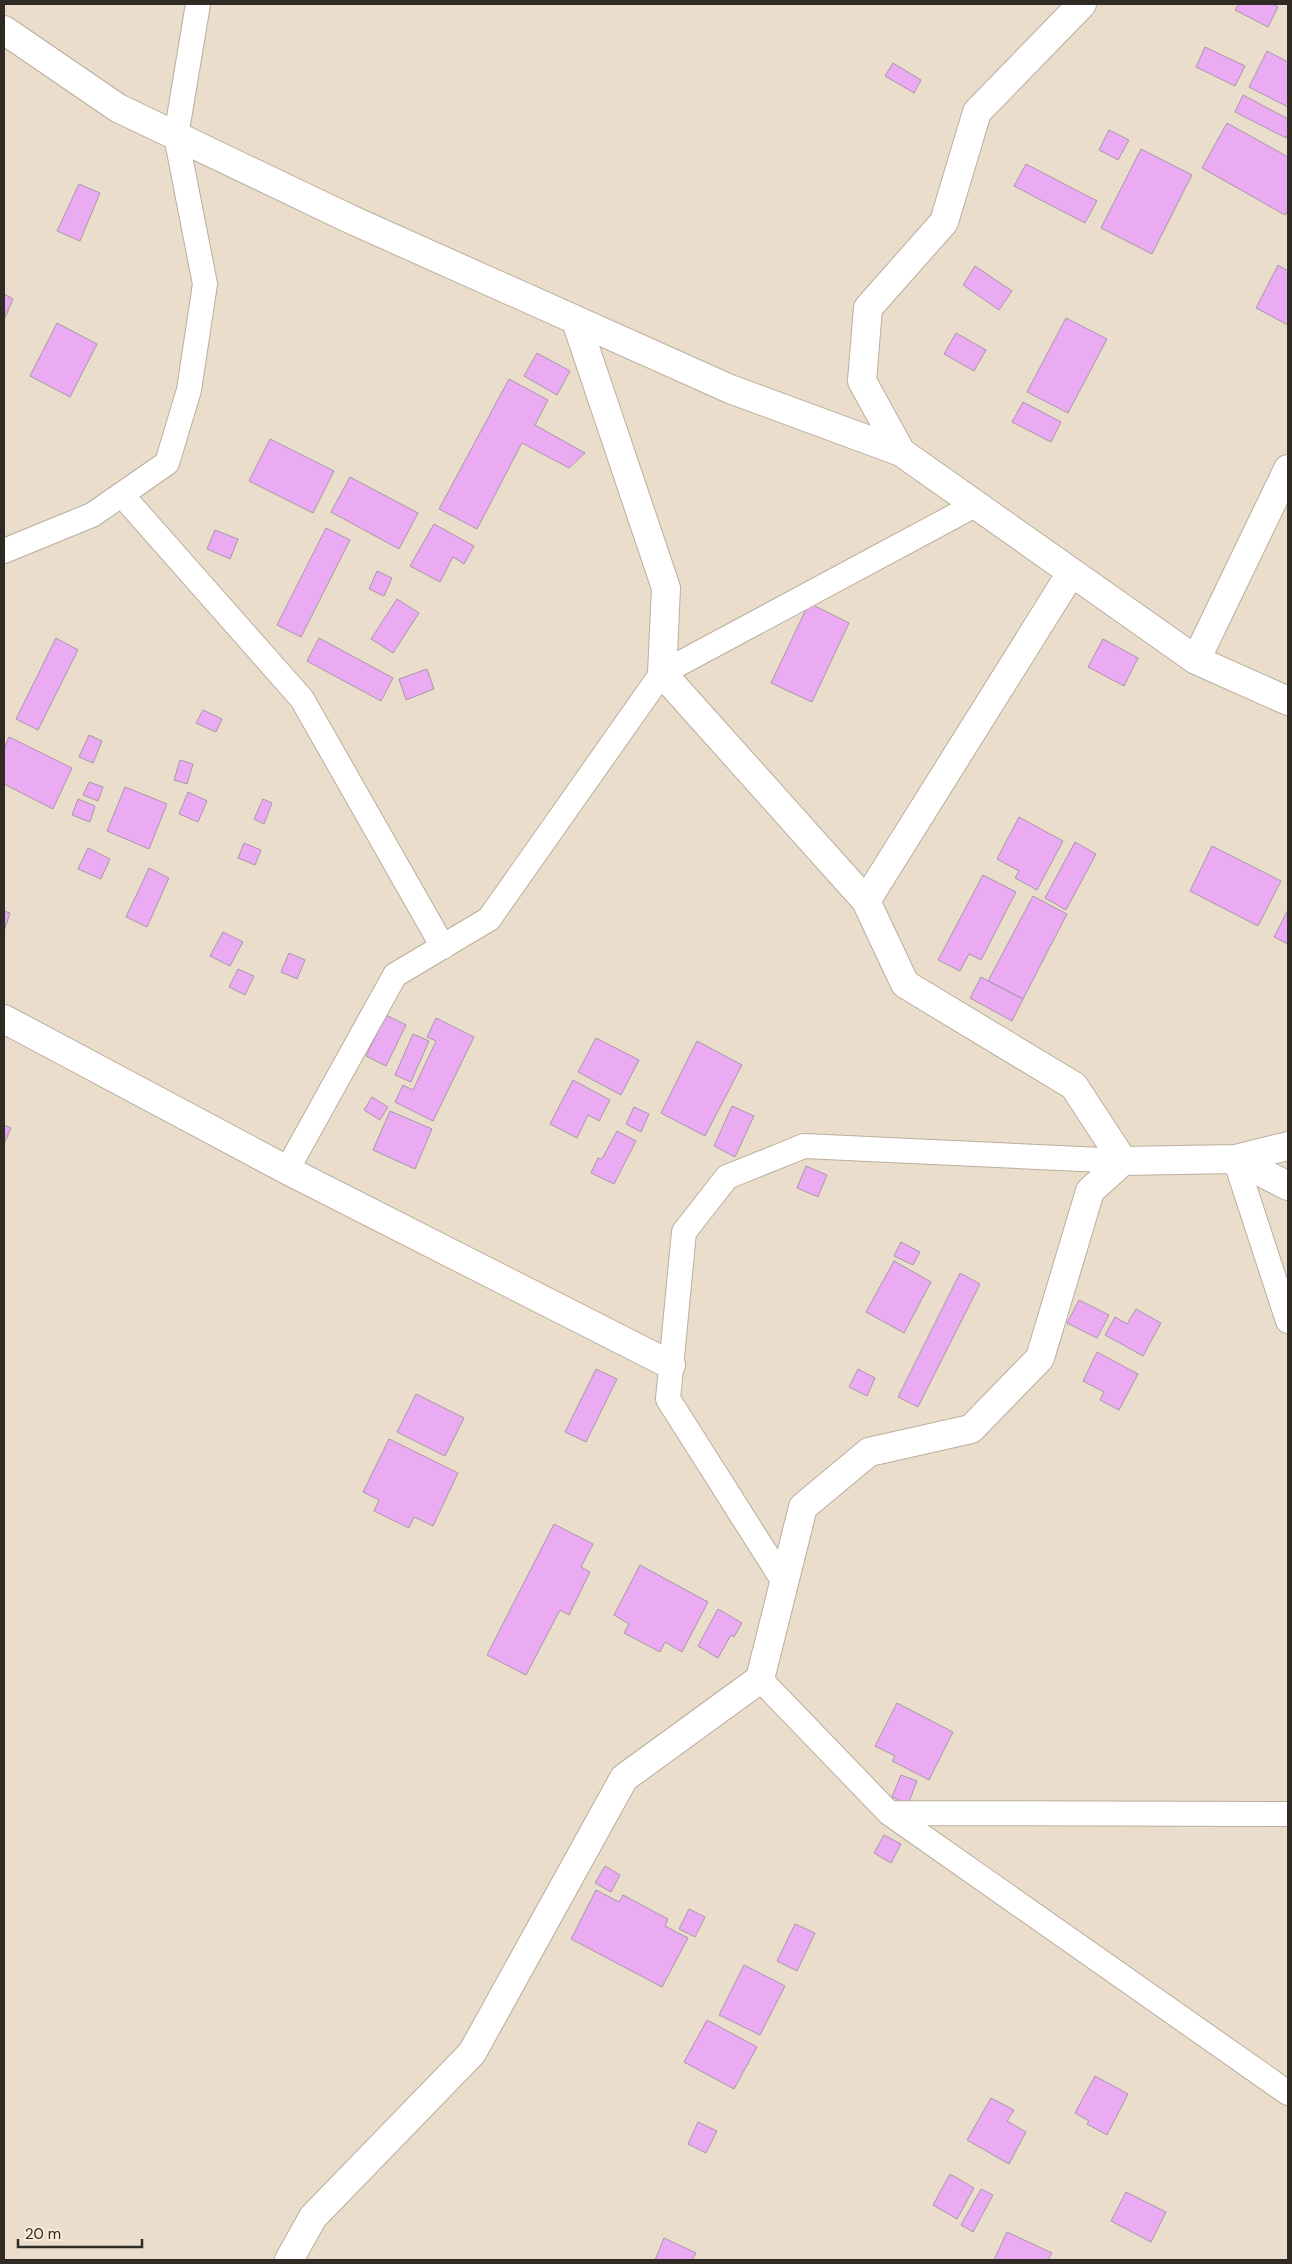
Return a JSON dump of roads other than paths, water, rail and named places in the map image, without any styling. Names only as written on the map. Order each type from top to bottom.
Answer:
[{"type":"street","points":[[901,452],[862,381],[868,308],[944,222],[977,112],[1082,4]]},
{"type":"street","points":[[4,30],[118,108],[350,220],[730,389],[901,452],[1196,660],[1288,700]]},
{"type":"street","points":[[576,321],[666,588],[662,673],[866,900],[905,984],[1074,1086],[1123,1161]]},
{"type":"street","points":[[1196,660],[1288,469]]},
{"type":"street","points":[[866,900],[1072,572]]},
{"type":"street","points":[[4,1019],[287,1170],[670,1365]]},
{"type":"street","points":[[289,2260],[313,2217],[472,2053],[624,1778],[760,1679],[803,1507],[869,1452],[971,1429],[1040,1358],[1090,1191],[1123,1161],[1235,1159],[1288,1146]]},
{"type":"street","points":[[1235,1159],[1288,1186]]},
{"type":"lane","points":[[4,552],[92,515],[166,463],[189,390],[205,284],[176,136],[198,4]]},
{"type":"lane","points":[[122,495],[302,699],[443,947]]},
{"type":"lane","points":[[287,1170],[396,975],[489,919],[662,673],[975,505]]},
{"type":"lane","points":[[784,1582],[668,1399],[684,1232],[727,1177],[804,1146],[1123,1161]]},
{"type":"lane","points":[[1235,1159],[1288,1321]]},
{"type":"lane","points":[[760,1679],[889,1813],[1288,2093]]},
{"type":"lane","points":[[889,1813],[1288,1814]]}]
